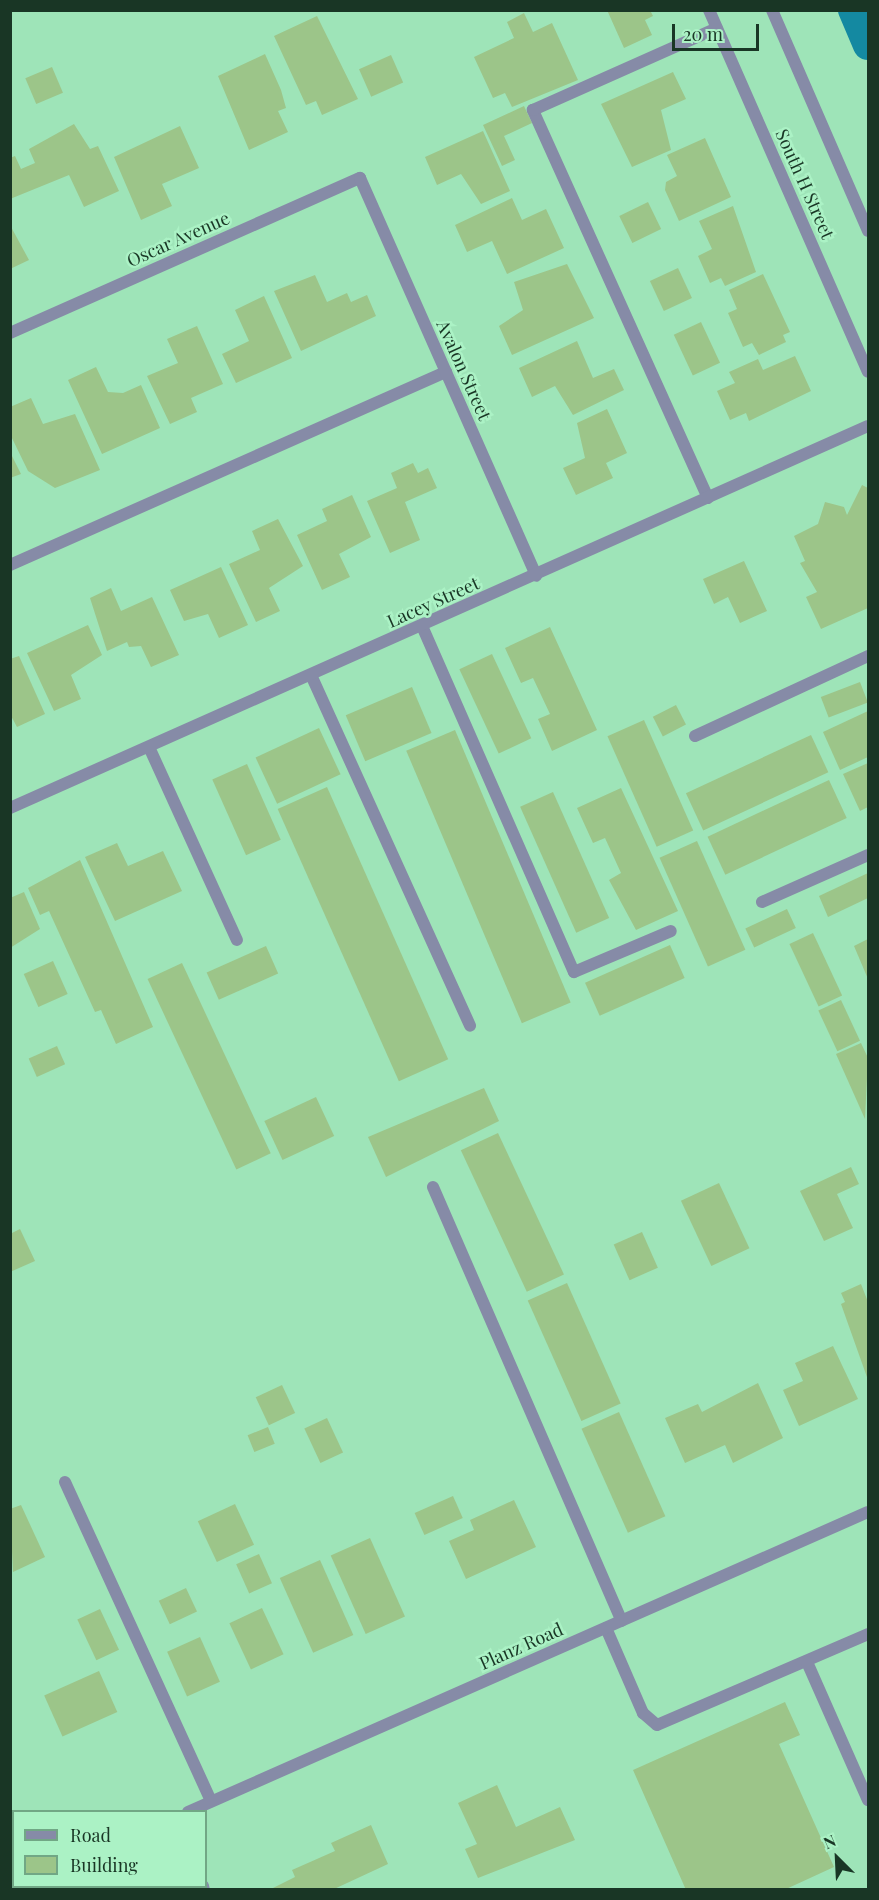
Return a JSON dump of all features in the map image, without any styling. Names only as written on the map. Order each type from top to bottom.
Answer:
[{"type":"street","name":"South H Street","points":[[709,10],[868,372]]},
{"type":"street","points":[[772,10],[868,231]]},
{"type":"street","points":[[708,498],[533,110],[717,28]]},
{"type":"street","name":"Oscar Avenue","points":[[10,333],[360,178]]},
{"type":"street","name":"Avalon Street","points":[[360,178],[536,576]]},
{"type":"street","points":[[10,565],[446,372]]},
{"type":"street","name":"Lacey Street","points":[[10,808],[536,576],[868,426]]},
{"type":"street","points":[[422,626],[574,972],[671,931]]},
{"type":"street","points":[[695,736],[868,656]]},
{"type":"street","points":[[311,675],[470,1026]]},
{"type":"street","points":[[149,747],[237,940]]},
{"type":"street","points":[[762,902],[868,855]]},
{"type":"street","points":[[433,1187],[622,1621]]},
{"type":"street","points":[[65,1482],[211,1801]]},
{"type":"street","name":"Planz Road","points":[[192,1810],[868,1512]]},
{"type":"street","points":[[606,1628],[643,1713],[657,1725],[868,1634]]},
{"type":"street","points":[[807,1662],[868,1800]]},
{"type":"building","points":[[607,10],[650,10],[653,16],[645,20],[652,35],[624,48]]},
{"type":"building","points":[[524,13],[533,32],[552,23],[578,80],[512,107],[505,93],[493,98],[474,57],[514,38],[507,22]]},
{"type":"building","points":[[317,16],[358,99],[322,115],[316,101],[306,105],[274,36]]},
{"type":"building","points":[[265,54],[281,90],[286,108],[278,111],[288,132],[249,150],[218,76]]},
{"type":"building","points":[[391,55],[403,82],[371,97],[359,69]]},
{"type":"building","points":[[52,67],[63,93],[36,104],[25,78]]},
{"type":"building","points":[[673,72],[686,99],[661,110],[671,150],[632,167],[601,104]]},
{"type":"building","points":[[524,106],[532,123],[504,136],[515,160],[502,166],[483,125]]},
{"type":"building","points":[[74,124],[90,149],[98,146],[119,191],[84,207],[69,175],[10,199],[10,158],[15,156],[21,169],[35,163],[29,149]]},
{"type":"building","points":[[180,126],[199,168],[162,184],[172,206],[141,220],[114,157]]},
{"type":"building","points":[[483,131],[510,191],[481,204],[461,174],[437,185],[425,157]]},
{"type":"building","points":[[705,138],[731,197],[679,221],[665,190],[666,182],[677,176],[667,155]]},
{"type":"building","points":[[512,198],[522,220],[546,209],[564,248],[507,274],[492,241],[467,252],[455,225]]},
{"type":"building","points":[[648,202],[661,229],[632,243],[619,216]]},
{"type":"building","points":[[733,206],[756,272],[725,286],[721,278],[710,283],[698,256],[712,249],[699,221]]},
{"type":"building","points":[[10,225],[29,260],[10,269]]},
{"type":"building","points":[[567,264],[594,318],[512,355],[499,326],[523,310],[514,282]]},
{"type":"building","points":[[678,268],[692,298],[664,311],[650,281]]},
{"type":"building","points":[[763,274],[790,332],[783,335],[786,342],[759,355],[752,343],[743,347],[728,313],[737,309],[729,290]]},
{"type":"building","points":[[315,275],[327,302],[347,293],[351,302],[367,295],[376,316],[301,351],[274,291]]},
{"type":"building","points":[[264,296],[292,358],[236,383],[222,354],[249,341],[235,310]]},
{"type":"building","points":[[701,322],[720,363],[693,375],[674,335]]},
{"type":"building","points":[[197,326],[223,384],[191,398],[197,412],[170,424],[147,376],[178,363],[167,339]]},
{"type":"building","points":[[577,341],[593,378],[614,369],[624,390],[573,415],[555,386],[532,397],[519,368]]},
{"type":"building","points":[[795,356],[811,391],[749,421],[746,413],[730,420],[717,391],[735,383],[729,372],[758,359],[763,370]]},
{"type":"building","points":[[96,367],[108,392],[123,393],[141,385],[160,428],[102,454],[68,380]]},
{"type":"building","points":[[31,398],[43,424],[75,414],[100,470],[55,488],[28,471],[10,434],[10,407]]},
{"type":"building","points":[[607,409],[627,453],[606,463],[613,478],[576,495],[563,468],[585,458],[577,423]]},
{"type":"building","points":[[10,452],[21,474],[10,478]]},
{"type":"building","points":[[413,463],[418,473],[428,468],[437,488],[405,502],[420,540],[390,553],[367,501],[397,488],[391,473]]},
{"type":"building","points":[[862,485],[868,488],[868,608],[821,629],[806,597],[817,592],[800,563],[805,561],[794,536],[818,524],[825,502],[844,507],[847,515]]},
{"type":"building","points":[[352,495],[371,537],[339,554],[350,577],[322,590],[297,535],[327,521],[322,509]]},
{"type":"building","points":[[278,519],[303,566],[269,588],[280,611],[256,622],[229,564],[260,550],[252,531]]},
{"type":"building","points":[[744,561],[767,611],[740,623],[728,597],[714,604],[703,579]]},
{"type":"building","points":[[221,567],[248,625],[219,638],[208,614],[184,621],[170,590]]},
{"type":"building","points":[[111,588],[121,611],[152,597],[179,655],[151,667],[141,646],[129,647],[127,642],[107,651],[90,598]]},
{"type":"building","points":[[88,625],[102,655],[71,675],[81,699],[54,711],[27,653]]},
{"type":"building","points":[[550,627],[597,730],[552,751],[538,719],[550,714],[533,678],[521,683],[505,648]]},
{"type":"building","points":[[492,654],[531,738],[499,754],[459,669]]},
{"type":"building","points":[[19,656],[45,714],[17,727],[10,714],[10,659]]},
{"type":"building","points":[[860,682],[868,703],[829,718],[821,697]]},
{"type":"building","points":[[412,687],[432,733],[365,761],[346,715]]},
{"type":"building","points":[[676,705],[686,725],[663,736],[653,717]]},
{"type":"building","points":[[868,711],[868,757],[840,770],[823,732]]},
{"type":"building","points":[[644,720],[693,831],[657,847],[607,736]]},
{"type":"building","points":[[319,728],[341,774],[277,804],[256,758]]},
{"type":"building","points":[[455,730],[571,1002],[522,1023],[406,751]]},
{"type":"building","points":[[811,735],[828,772],[703,830],[686,793]]},
{"type":"building","points":[[868,763],[868,807],[860,811],[843,774]]},
{"type":"building","points":[[247,764],[281,840],[246,855],[212,779]]},
{"type":"building","points":[[829,780],[847,818],[725,875],[708,837]]},
{"type":"building","points":[[327,787],[448,1059],[399,1081],[278,809]]},
{"type":"building","points":[[621,788],[678,911],[636,930],[609,880],[621,873],[605,838],[593,843],[577,808]]},
{"type":"building","points":[[553,792],[609,918],[576,933],[520,807]]},
{"type":"building","points":[[697,841],[745,950],[708,966],[660,858]]},
{"type":"building","points":[[117,843],[128,866],[163,851],[182,891],[115,921],[85,857]]},
{"type":"building","points":[[80,860],[153,1027],[116,1044],[101,1010],[95,1012],[49,911],[40,915],[28,888]]},
{"type":"building","points":[[868,873],[868,898],[828,917],[819,896]]},
{"type":"building","points":[[24,892],[40,929],[10,948],[10,898]]},
{"type":"building","points":[[787,909],[796,928],[754,947],[745,928]]},
{"type":"building","points":[[813,933],[842,996],[819,1007],[789,944]]},
{"type":"building","points":[[868,939],[868,979],[854,946]]},
{"type":"building","points":[[670,945],[685,978],[600,1016],[585,983]]},
{"type":"building","points":[[266,946],[278,973],[219,1000],[207,972]]},
{"type":"building","points":[[53,961],[68,994],[38,1007],[24,974]]},
{"type":"building","points":[[182,963],[271,1153],[236,1169],[148,979]]},
{"type":"building","points":[[841,1000],[860,1041],[837,1051],[818,1011]]},
{"type":"building","points":[[861,1043],[868,1058],[865,1119],[836,1054]]},
{"type":"building","points":[[57,1046],[65,1064],[37,1077],[29,1059]]},
{"type":"building","points":[[484,1088],[499,1121],[386,1177],[368,1137]]},
{"type":"building","points":[[316,1097],[334,1136],[283,1160],[264,1121]]},
{"type":"building","points":[[498,1133],[564,1274],[527,1292],[461,1150]]},
{"type":"building","points":[[851,1167],[859,1184],[837,1194],[853,1228],[824,1241],[800,1191]]},
{"type":"building","points":[[719,1183],[749,1248],[711,1266],[681,1201]]},
{"type":"building","points":[[20,1229],[35,1261],[10,1272],[10,1234]]},
{"type":"building","points":[[642,1232],[658,1268],[630,1280],[614,1245]]},
{"type":"building","points":[[567,1283],[621,1404],[581,1421],[528,1300]]},
{"type":"building","points":[[861,1284],[868,1302],[868,1380],[841,1304],[845,1302],[841,1293]]},
{"type":"building","points":[[833,1346],[858,1399],[799,1426],[783,1390],[803,1381],[795,1363]]},
{"type":"building","points":[[758,1383],[783,1438],[733,1463],[725,1445],[685,1463],[665,1418],[698,1404],[702,1412]]},
{"type":"building","points":[[282,1385],[295,1413],[269,1425],[256,1397]]},
{"type":"building","points":[[619,1412],[665,1516],[628,1533],[582,1429]]},
{"type":"building","points":[[327,1418],[343,1452],[320,1463],[304,1429]]},
{"type":"building","points":[[268,1427],[275,1444],[254,1452],[248,1435]]},
{"type":"building","points":[[453,1496],[463,1518],[424,1535],[415,1513]]},
{"type":"building","points":[[514,1500],[536,1547],[466,1579],[449,1541],[474,1530],[470,1520]]},
{"type":"building","points":[[235,1504],[254,1545],[217,1562],[198,1521]]},
{"type":"building","points":[[21,1505],[45,1557],[13,1572],[10,1509]]},
{"type":"building","points":[[370,1538],[405,1617],[366,1634],[331,1555]]},
{"type":"building","points":[[259,1554],[272,1583],[249,1593],[236,1564]]},
{"type":"building","points":[[320,1560],[353,1635],[313,1653],[280,1578]]},
{"type":"building","points":[[186,1588],[197,1612],[170,1624],[159,1601]]},
{"type":"building","points":[[262,1608],[284,1654],[251,1669],[229,1623]]},
{"type":"building","points":[[100,1609],[119,1650],[96,1660],[77,1620]]},
{"type":"building","points":[[200,1637],[220,1682],[187,1696],[167,1652]]},
{"type":"building","points":[[99,1671],[117,1712],[62,1737],[44,1695]]},
{"type":"building","points":[[785,1702],[800,1735],[779,1744],[834,1867],[784,1890],[686,1890],[633,1770]]},
{"type":"building","points":[[497,1785],[516,1827],[560,1807],[575,1840],[478,1878],[465,1849],[477,1844],[458,1803]]},
{"type":"building","points":[[371,1825],[388,1864],[332,1890],[269,1890],[295,1877],[292,1870],[335,1851],[331,1843]]},
{"type":"waterway","points":[[853,10],[868,45]]}]
